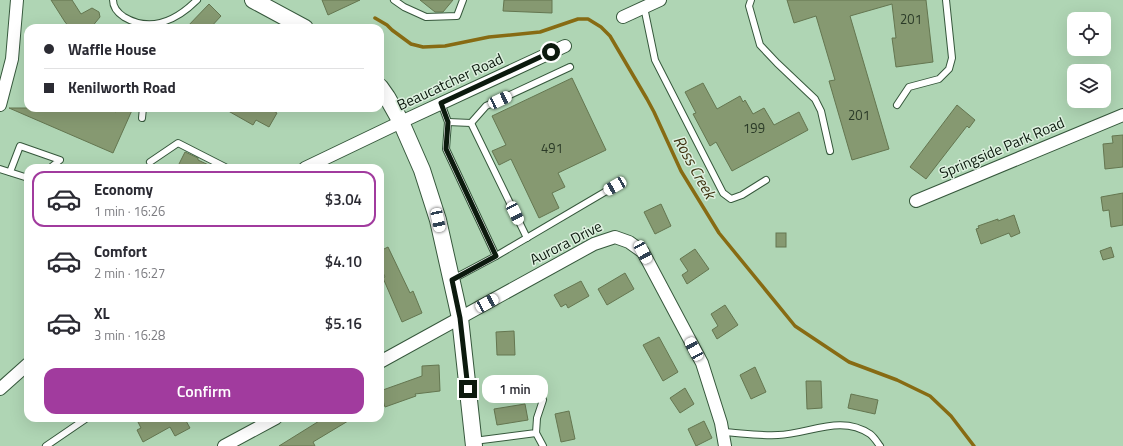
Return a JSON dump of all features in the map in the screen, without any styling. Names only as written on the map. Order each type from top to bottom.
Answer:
[{"type":"street","points":[[0,105],[12,59],[17,0]]},
{"type":"street","points":[[253,0],[298,24]]},
{"type":"street","points":[[623,17],[660,0]]},
{"type":"street","name":"Beaucatcher Road","points":[[313,164],[565,46]]},
{"type":"street","points":[[384,92],[401,122],[422,170],[438,220],[460,318],[474,444]]},
{"type":"street","name":"Springside Park Road","points":[[916,201],[1123,115]]},
{"type":"street","name":"Aurora Drive","points":[[384,360],[594,244],[615,237],[629,242],[643,252],[702,363],[723,432],[725,446]]},
{"type":"street","points":[[0,389],[24,368]]},
{"type":"street","points":[[224,446],[269,422]]},
{"type":"lane","points":[[113,0],[114,8],[121,15],[140,24]]},
{"type":"lane","points":[[159,24],[175,18],[186,11],[197,0]]},
{"type":"lane","points":[[394,0],[404,7],[426,17],[456,16],[463,0]]},
{"type":"lane","points":[[751,0],[749,6],[760,45],[815,99],[821,110],[830,151]]},
{"type":"lane","points":[[897,105],[909,87],[939,78],[949,69],[952,58],[946,0]]},
{"type":"lane","points":[[644,7],[655,60],[723,193],[731,199],[742,195],[766,180]]},
{"type":"lane","points":[[471,123],[486,106],[570,67]]},
{"type":"lane","points":[[441,103],[448,122],[446,149],[496,256]]},
{"type":"lane","points":[[142,118],[143,112]]},
{"type":"lane","points":[[448,122],[471,123]]},
{"type":"lane","points":[[471,123],[527,238]]},
{"type":"lane","points":[[150,162],[178,142],[219,164]]},
{"type":"lane","points":[[10,172],[20,146],[60,160],[55,164]]},
{"type":"lane","points":[[0,169],[24,177]]},
{"type":"lane","points":[[452,280],[615,186]]},
{"type":"lane","points":[[543,400],[536,418],[536,433],[543,446]]},
{"type":"lane","points":[[46,446],[81,422]]},
{"type":"lane","points":[[723,432],[778,435],[798,433],[831,425],[843,426],[856,428],[871,434],[880,446]]},
{"type":"lane","points":[[474,444],[536,433]]},
{"type":"building","points":[[51,0],[72,0],[81,14],[92,8],[99,12],[100,17],[94,24],[67,24]]},
{"type":"building","points":[[322,0],[360,0],[328,15]]},
{"type":"building","points":[[420,0],[453,0],[443,12],[435,12]]},
{"type":"building","points":[[504,0],[552,0],[552,13],[503,11]]},
{"type":"building","points":[[787,0],[926,0],[933,62],[896,67],[892,38],[896,38],[892,4],[850,16],[889,149],[852,160],[829,81],[835,80],[816,16],[794,23]]},
{"type":"building","points":[[209,4],[221,16],[214,24],[190,24]]},
{"type":"building","points":[[572,78],[606,150],[558,173],[565,187],[552,193],[559,208],[539,218],[511,159],[499,165],[492,151],[506,145],[492,116]]},
{"type":"building","points":[[703,83],[717,109],[740,96],[743,102],[745,100],[753,114],[764,108],[774,125],[799,112],[808,130],[732,171],[716,142],[710,146],[693,114],[696,113],[685,92]]},
{"type":"building","points":[[957,105],[975,120],[969,128],[967,126],[926,179],[910,167]]},
{"type":"building","points":[[9,108],[24,108],[24,112],[131,112],[113,153]]},
{"type":"building","points":[[230,112],[277,113],[269,127],[256,120],[253,125]]},
{"type":"building","points":[[1123,135],[1123,167],[1105,169],[1103,144],[1113,143],[1112,136]]},
{"type":"building","points":[[185,152],[206,164],[179,164]]},
{"type":"building","points":[[1123,193],[1123,225],[1111,227],[1109,210],[1103,211],[1101,197]]},
{"type":"building","points":[[661,204],[671,226],[655,234],[644,212]]},
{"type":"building","points":[[1014,215],[1020,233],[1011,237],[1009,233],[981,244],[976,229],[979,228],[978,226]]},
{"type":"building","points":[[776,233],[786,233],[786,247],[776,247]]},
{"type":"building","points":[[388,247],[410,293],[413,291],[422,313],[402,322],[384,280],[384,249]]},
{"type":"building","points":[[1111,247],[1114,257],[1103,260],[1100,251]]},
{"type":"building","points":[[695,249],[709,269],[687,284],[682,275],[688,271],[680,259]]},
{"type":"building","points":[[625,273],[634,289],[607,305],[598,289]]},
{"type":"building","points":[[581,281],[589,296],[568,308],[566,304],[561,307],[554,295]]},
{"type":"building","points":[[725,305],[738,325],[717,339],[712,330],[718,326],[711,314]]},
{"type":"building","points":[[514,331],[515,355],[497,355],[496,332]]},
{"type":"building","points":[[659,337],[678,372],[663,381],[643,345]]},
{"type":"building","points":[[439,365],[440,391],[415,394],[416,396],[385,407],[384,390],[422,376],[422,366]]},
{"type":"building","points":[[755,367],[766,392],[751,399],[740,375]]},
{"type":"building","points":[[806,381],[821,381],[822,408],[807,409]]},
{"type":"building","points":[[685,388],[694,404],[680,413],[670,398]]},
{"type":"building","points":[[851,394],[878,400],[875,414],[848,408]]},
{"type":"building","points":[[525,404],[528,420],[497,425],[494,409]]},
{"type":"building","points":[[569,411],[575,439],[561,442],[555,414]]},
{"type":"building","points":[[704,421],[712,438],[696,446],[688,429]]},
{"type":"building","points":[[138,422],[187,422],[190,428],[175,436],[170,427],[143,442],[137,430],[141,428]]},
{"type":"building","points":[[318,422],[346,422],[313,442],[315,446],[279,446]]},
{"type":"waterway","name":"Ross Creek","points":[[375,18],[387,25],[411,44],[423,47],[445,46],[489,37],[540,32],[578,19],[588,19],[601,27],[610,36],[647,99],[681,171],[719,233],[795,326],[849,362],[897,380],[930,396],[951,416],[974,446]]},
{"type":"route","points":[[468,389],[460,318],[452,280],[496,256],[446,149],[448,122],[441,103],[551,52]]}]
